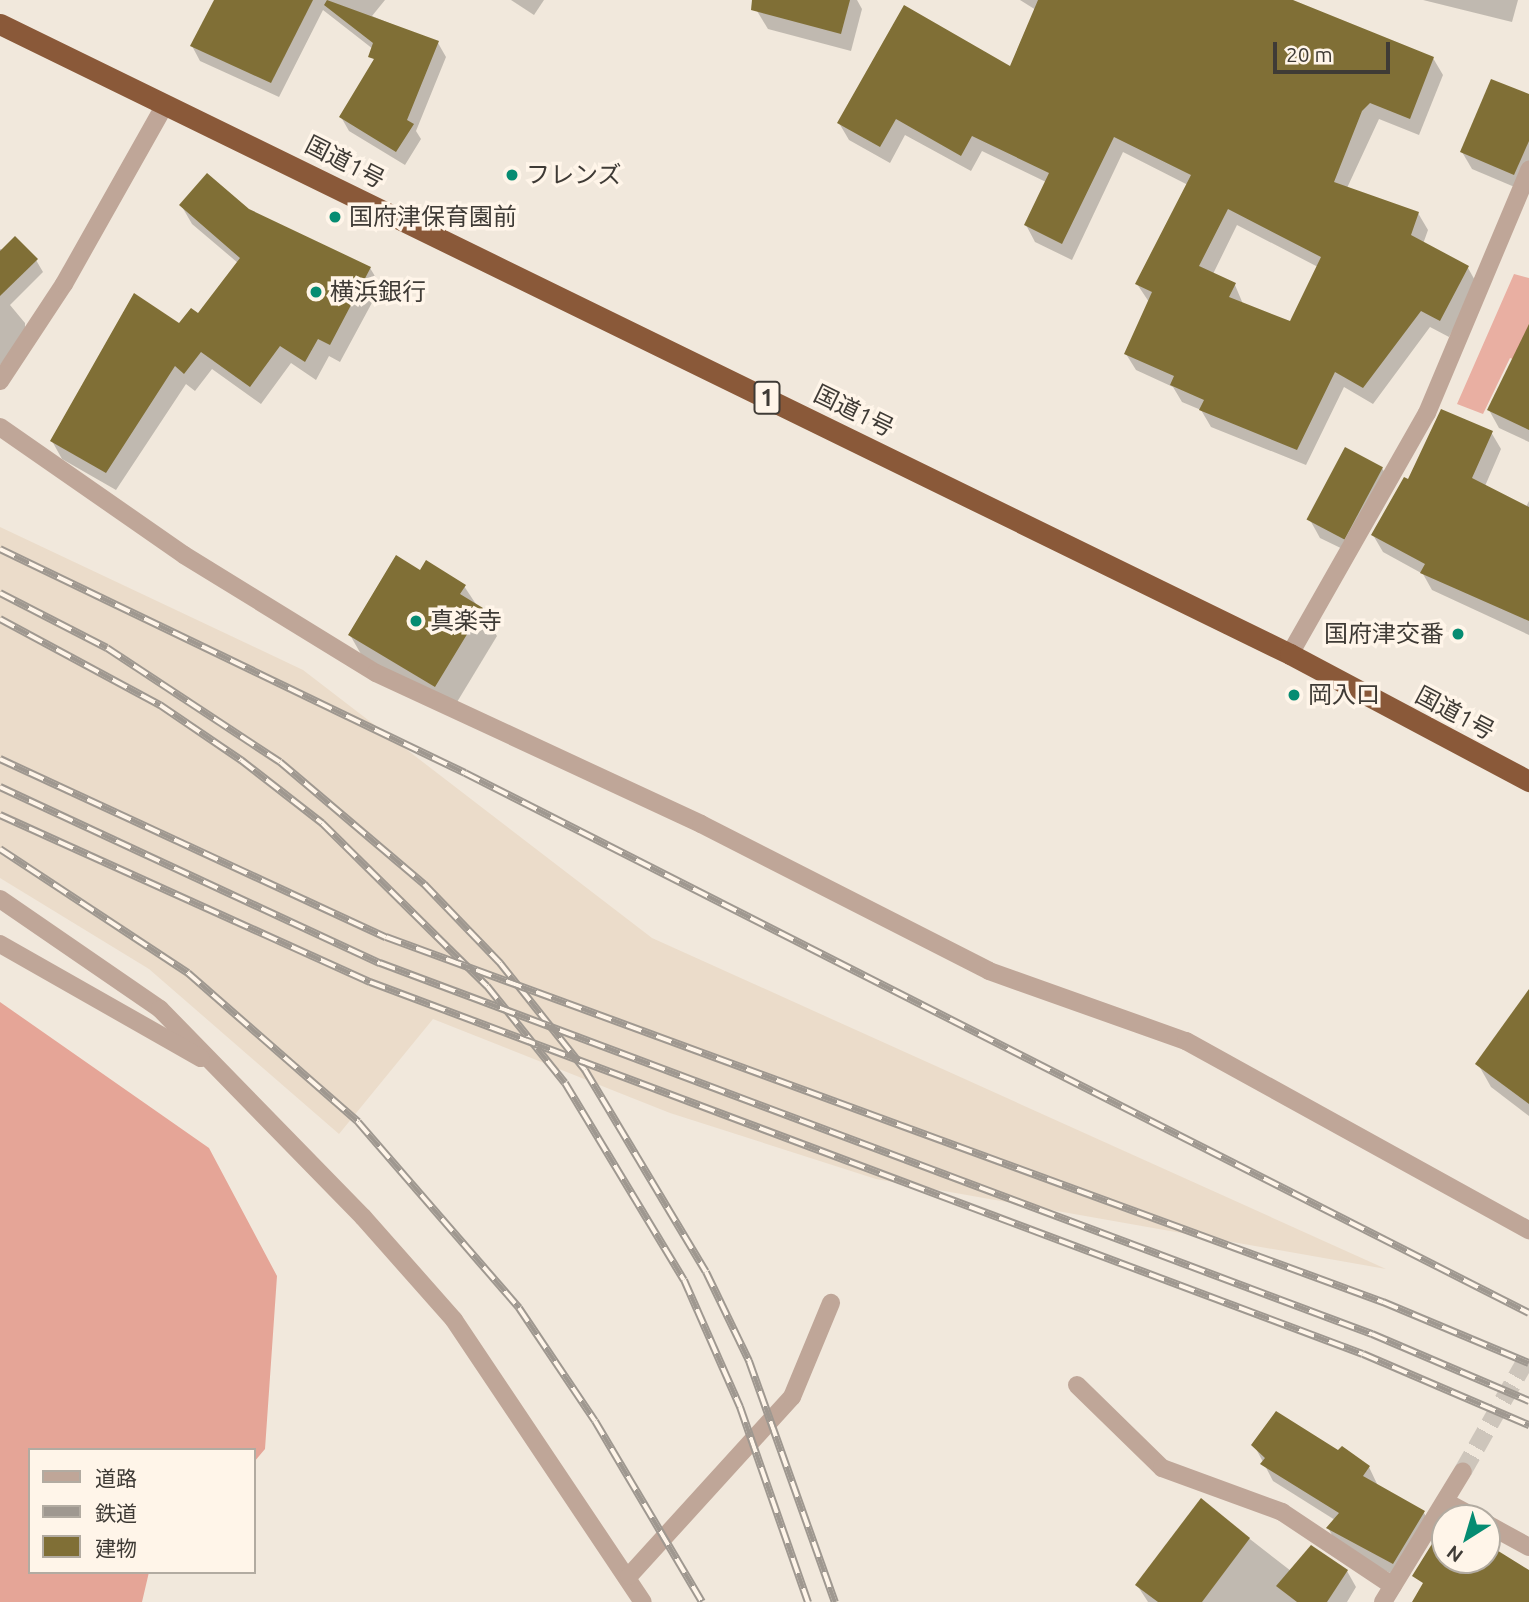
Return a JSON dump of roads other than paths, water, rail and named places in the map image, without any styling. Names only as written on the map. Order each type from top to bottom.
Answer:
[{"type":"highway","name":"国道1号","points":[[0,24],[1290,654],[1529,781]]},
{"type":"street","points":[[0,381],[64,284],[165,105]]},
{"type":"street","points":[[1290,654],[1427,413],[1529,170]]},
{"type":"street","points":[[0,426],[184,555],[376,673],[701,824],[989,971],[1186,1041],[1529,1230]]},
{"type":"street","points":[[0,899],[160,1009],[220,1068],[454,1320],[629,1576],[643,1602]]},
{"type":"street","points":[[0,944],[220,1068]]},
{"type":"street","points":[[629,1576],[792,1397],[831,1303]]},
{"type":"street","points":[[1077,1385],[1162,1468],[1282,1512],[1393,1586]]},
{"type":"street","points":[[1382,1602],[1464,1471]]},
{"type":"street","points":[[1446,1502],[1450,1504]]},
{"type":"street","points":[[1501,1532],[1529,1548]]},
{"type":"tunnel","points":[[1463,1471],[1529,1355]]},
{"type":"railway","points":[[0,549],[465,773],[1529,1313]]},
{"type":"railway","points":[[0,593],[107,648],[280,762],[424,884],[500,963],[585,1070],[706,1272],[749,1361],[835,1602]]},
{"type":"railway","points":[[0,619],[160,705],[241,760],[322,823],[487,986],[565,1083],[684,1280],[740,1407],[808,1602]]},
{"type":"railway","points":[[0,759],[386,937],[1383,1302],[1529,1363]]},
{"type":"railway","points":[[0,787],[380,963],[1372,1334],[1529,1401]]},
{"type":"railway","points":[[0,815],[370,982],[1363,1354],[1529,1425]]},
{"type":"railway","points":[[0,849],[188,973],[358,1122],[519,1308],[595,1421],[702,1602]]},
{"type":"place","name":"フレンズ","points":[[512,175]]},
{"type":"place","name":"国府津保育園前","points":[[335,217]]},
{"type":"place","name":"横浜銀行","points":[[316,292]]},
{"type":"place","name":"真楽寺","points":[[416,621]]},
{"type":"place","name":"国府津交番","points":[[1458,634]]},
{"type":"place","name":"岡入口","points":[[1294,695]]}]
